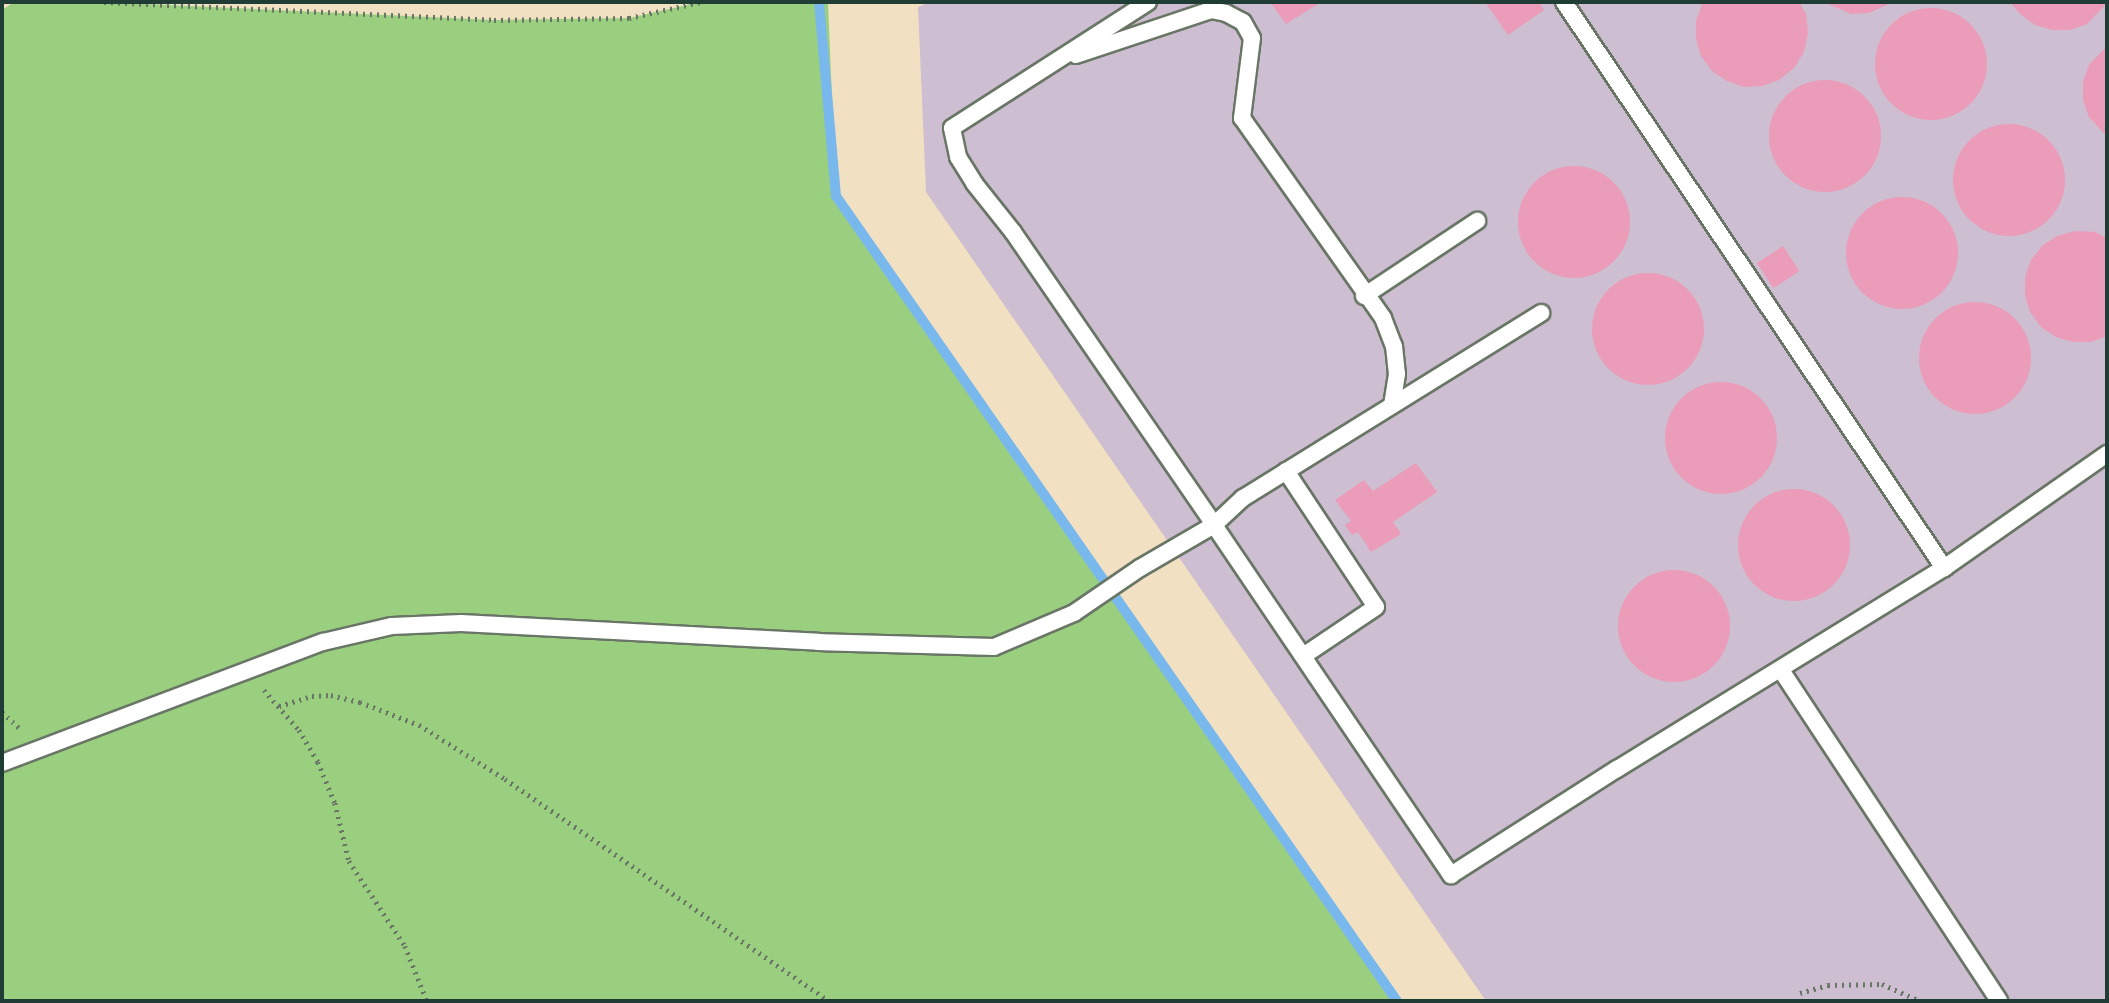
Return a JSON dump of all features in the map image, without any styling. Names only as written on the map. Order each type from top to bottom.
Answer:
[{"type":"lane","points":[[1148,2],[951,128],[958,157],[1214,525],[1451,875],[1617,769],[1944,568],[2107,454]]},
{"type":"lane","points":[[1564,2],[1944,568]]},
{"type":"lane","points":[[1051,64],[1211,10],[1243,22],[1252,38],[1242,118],[1364,296],[1382,318],[1394,346],[1397,374],[1392,405]]},
{"type":"lane","points":[[1364,296],[1477,221]]},
{"type":"lane","points":[[2,763],[323,642],[392,625],[461,623],[818,642],[994,647],[1074,613],[1128,576],[1214,525],[1243,498],[1541,313]]},
{"type":"lane","points":[[1286,471],[1376,607],[1303,656]]},
{"type":"lane","points":[[1781,670],[1999,1001]]},
{"type":"path","points":[[104,2],[495,20],[629,18],[700,2]]},
{"type":"path","points":[[243,671],[299,730],[318,762],[335,803],[349,861],[405,946],[427,1001]]},
{"type":"path","points":[[279,706],[312,696],[331,695],[360,702],[419,725],[505,779],[829,1001]]},
{"type":"path","points":[[1800,993],[1828,985],[1882,984],[1920,1001]]},
{"type":"shaded area","points":[[930,2],[2107,2],[2107,1001],[1486,1001],[926,192],[918,7]]},
{"type":"green space","points":[[14,2],[104,2],[494,20],[629,18],[700,2],[828,2],[836,196],[1397,1001],[2,1001],[2,10]]},
{"type":"building","points":[[1270,2],[1321,2],[1286,24]]},
{"type":"building","points":[[1485,2],[1539,2],[1544,10],[1508,35]]},
{"type":"building","points":[[1703,2],[1799,2],[1806,14],[1808,33],[1804,52],[1794,68],[1779,80],[1762,86],[1744,87],[1727,81],[1712,71],[1701,56],[1696,39],[1696,21]]},
{"type":"building","points":[[1824,2],[1893,2],[1869,13],[1851,14]]},
{"type":"building","points":[[2010,2],[2107,3],[2087,24],[2070,30],[2052,30],[2035,25]]},
{"type":"building","points":[[1931,8],[1952,12],[1970,25],[1983,43],[1987,64],[1983,85],[1970,103],[1952,116],[1931,120],[1910,116],[1892,103],[1879,85],[1875,64],[1879,43],[1892,25],[1910,12]]},
{"type":"building","points":[[2107,46],[2107,137],[2089,117],[2083,100],[2083,82],[2089,65]]},
{"type":"building","points":[[1825,80],[1846,84],[1865,96],[1877,115],[1881,136],[1877,157],[1865,176],[1846,188],[1825,192],[1804,188],[1785,176],[1773,157],[1769,136],[1773,115],[1785,96],[1804,84]]},
{"type":"building","points":[[2009,124],[2030,128],[2049,140],[2061,159],[2065,180],[2061,201],[2049,220],[2030,232],[2009,236],[1988,232],[1969,220],[1957,201],[1953,180],[1957,159],[1969,140],[1988,128]]},
{"type":"building","points":[[1574,166],[1595,170],[1613,183],[1626,201],[1630,222],[1626,243],[1613,261],[1595,274],[1574,278],[1553,274],[1535,261],[1522,243],[1518,222],[1522,201],[1535,183],[1553,170]]},
{"type":"building","points":[[1902,197],[1923,201],[1941,214],[1954,232],[1958,253],[1954,274],[1941,292],[1923,305],[1902,309],[1881,305],[1863,292],[1850,274],[1846,253],[1850,232],[1863,214],[1881,201]]},
{"type":"building","points":[[2075,231],[2095,232],[2107,238],[2107,336],[2091,342],[2073,342],[2056,337],[2041,327],[2030,312],[2025,295],[2025,277],[2031,260],[2042,246],[2057,236]]},
{"type":"building","points":[[1783,246],[1799,271],[1773,288],[1757,263]]},
{"type":"building","points":[[1648,273],[1669,277],[1687,290],[1700,308],[1704,329],[1700,350],[1687,368],[1669,381],[1648,385],[1627,381],[1609,368],[1596,350],[1592,329],[1596,308],[1609,290],[1627,277]]},
{"type":"building","points":[[1975,302],[1996,306],[2015,318],[2027,337],[2031,358],[2027,379],[2015,398],[1996,410],[1975,414],[1954,410],[1935,398],[1923,379],[1919,358],[1923,337],[1935,318],[1954,306]]},
{"type":"building","points":[[1721,382],[1742,386],[1760,399],[1773,417],[1777,438],[1773,459],[1760,477],[1742,490],[1721,494],[1700,490],[1682,477],[1669,459],[1665,438],[1669,417],[1682,399],[1700,386]]},
{"type":"building","points":[[1416,463],[1437,492],[1393,522],[1401,534],[1371,552],[1358,532],[1352,535],[1345,525],[1351,521],[1335,500],[1364,480],[1373,491]]},
{"type":"building","points":[[1794,489],[1815,493],[1833,506],[1846,524],[1850,545],[1846,566],[1833,584],[1815,597],[1794,601],[1773,597],[1755,584],[1742,566],[1738,545],[1742,524],[1755,506],[1773,493]]},
{"type":"building","points":[[1674,570],[1695,574],[1714,586],[1726,605],[1730,626],[1726,647],[1714,666],[1695,678],[1674,682],[1653,678],[1634,666],[1622,647],[1618,626],[1622,605],[1634,586],[1653,574]]},
{"type":"waterway","points":[[819,2],[836,196],[1397,1001]]}]
